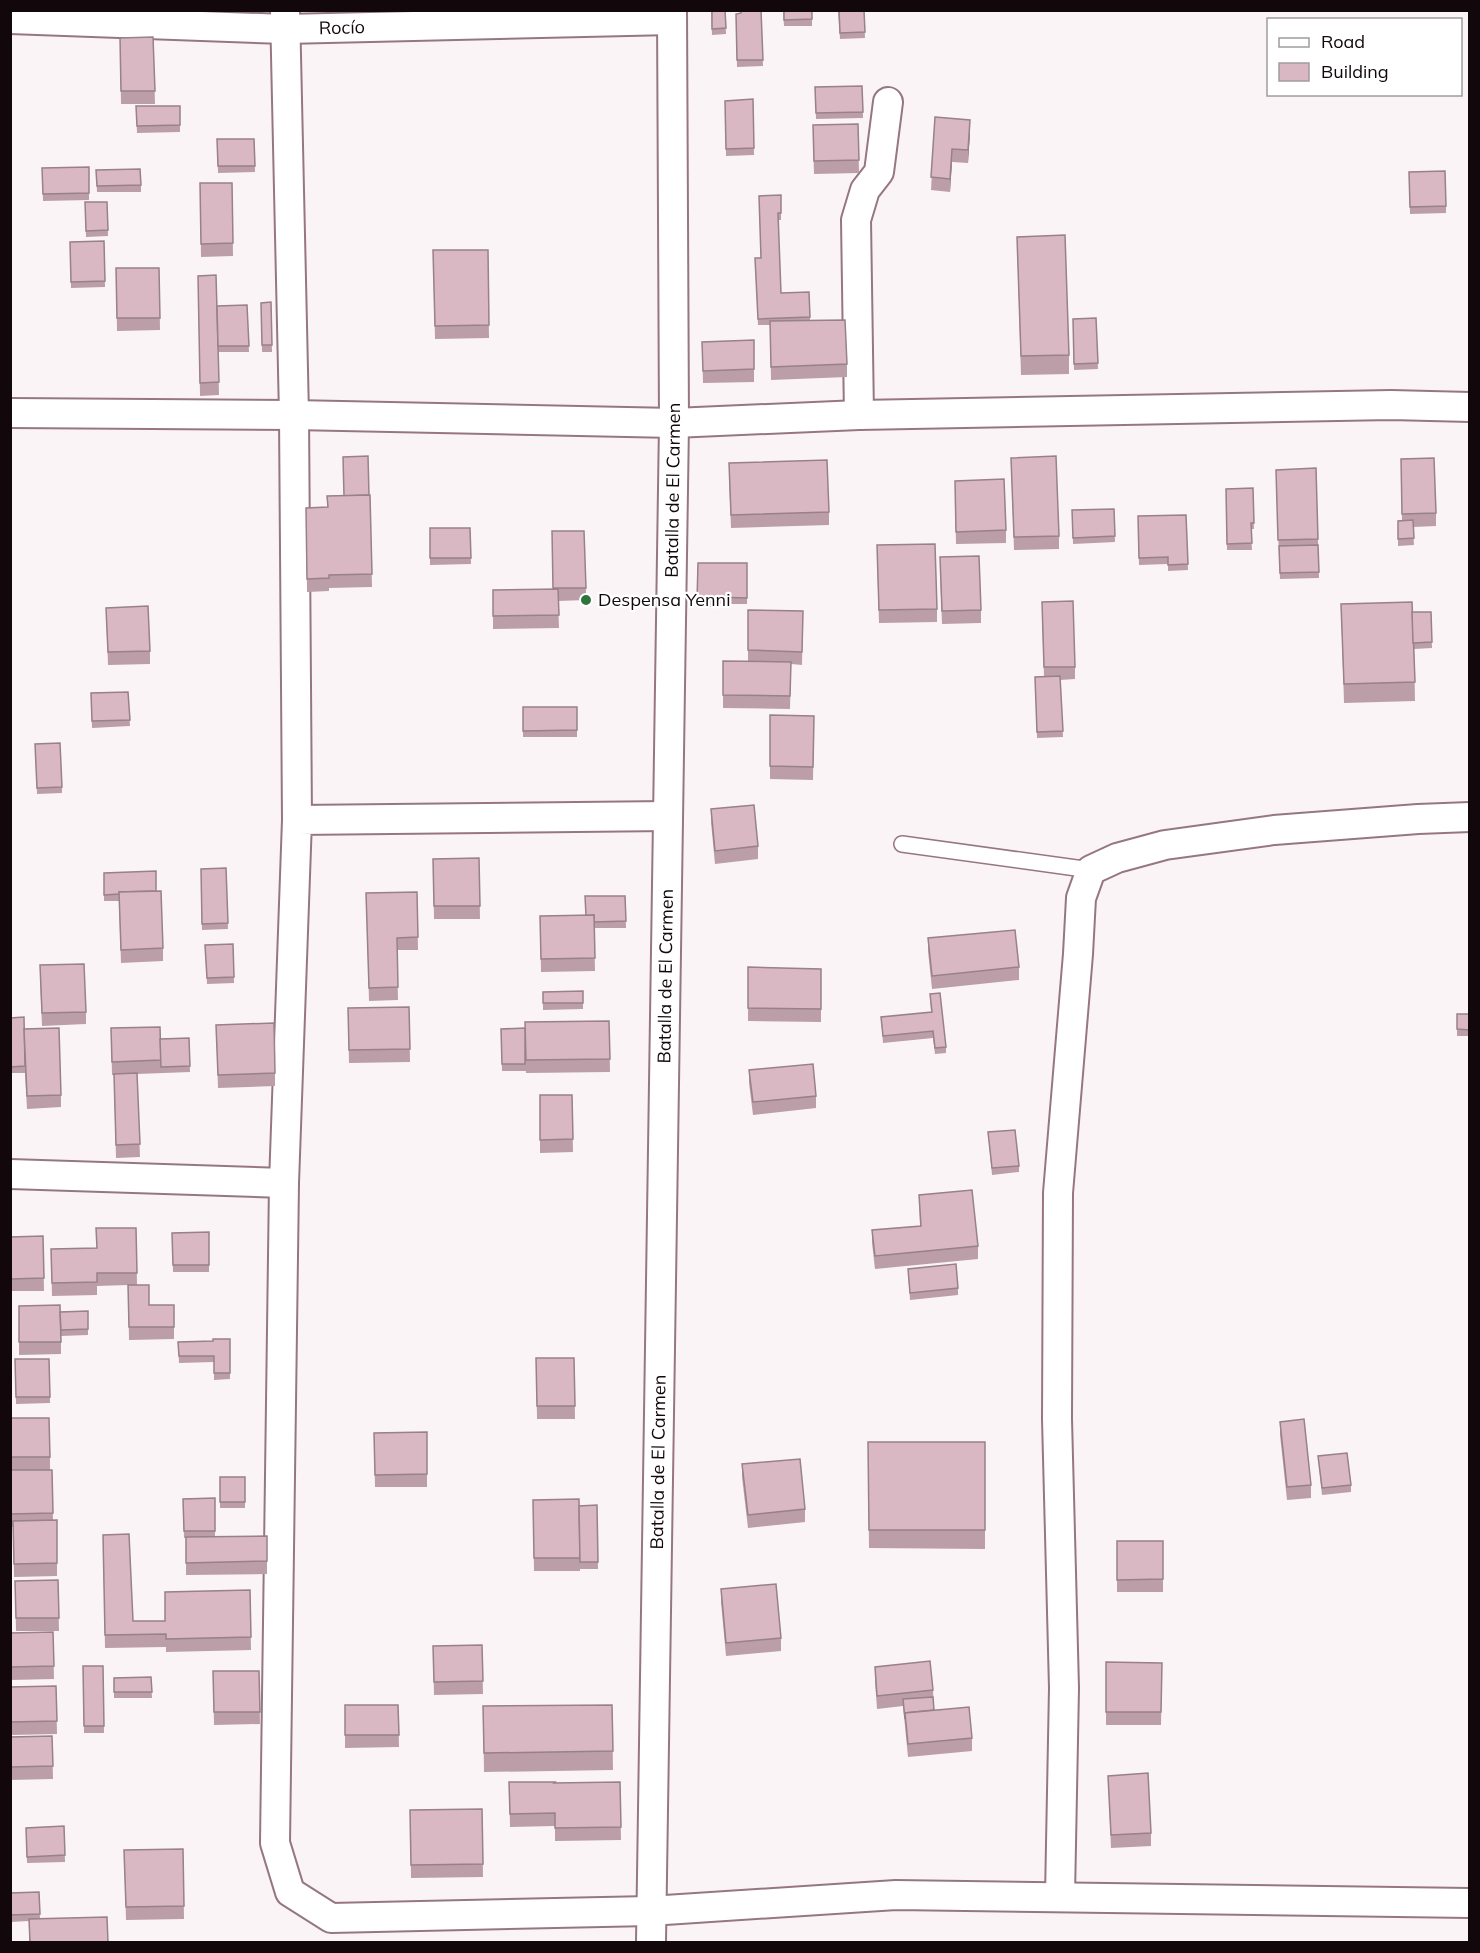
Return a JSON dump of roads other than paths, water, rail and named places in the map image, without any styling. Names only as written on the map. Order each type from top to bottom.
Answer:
[{"type":"street","name":"Rocío","points":[[10,19],[285,20],[672,15]]},
{"type":"street","name":"Batalla de El Carmen","points":[[651,1942],[674,423],[672,15]]},
{"type":"street","points":[[285,20],[294,415],[297,820],[284,1183],[275,1844],[290,1892],[330,1918],[650,1911],[896,1895],[1470,1903]]},
{"type":"street","points":[[859,415],[856,220],[865,190],[879,172],[888,102]]},
{"type":"street","points":[[10,413],[294,415],[674,423],[859,415],[1391,405],[1470,407]]},
{"type":"street","points":[[297,820],[668,816]]},
{"type":"street","points":[[1060,1896],[1064,1688],[1057,1419],[1058,1193],[1081,898],[1091,870],[1117,858],[1165,845],[1274,830],[1377,821],[1470,817]]},
{"type":"street","points":[[10,1173],[284,1183]]},
{"type":"lane","points":[[902,844],[1091,870]]},
{"type":"place","name":"Despensa Yenni","points":[[586,600]]}]
